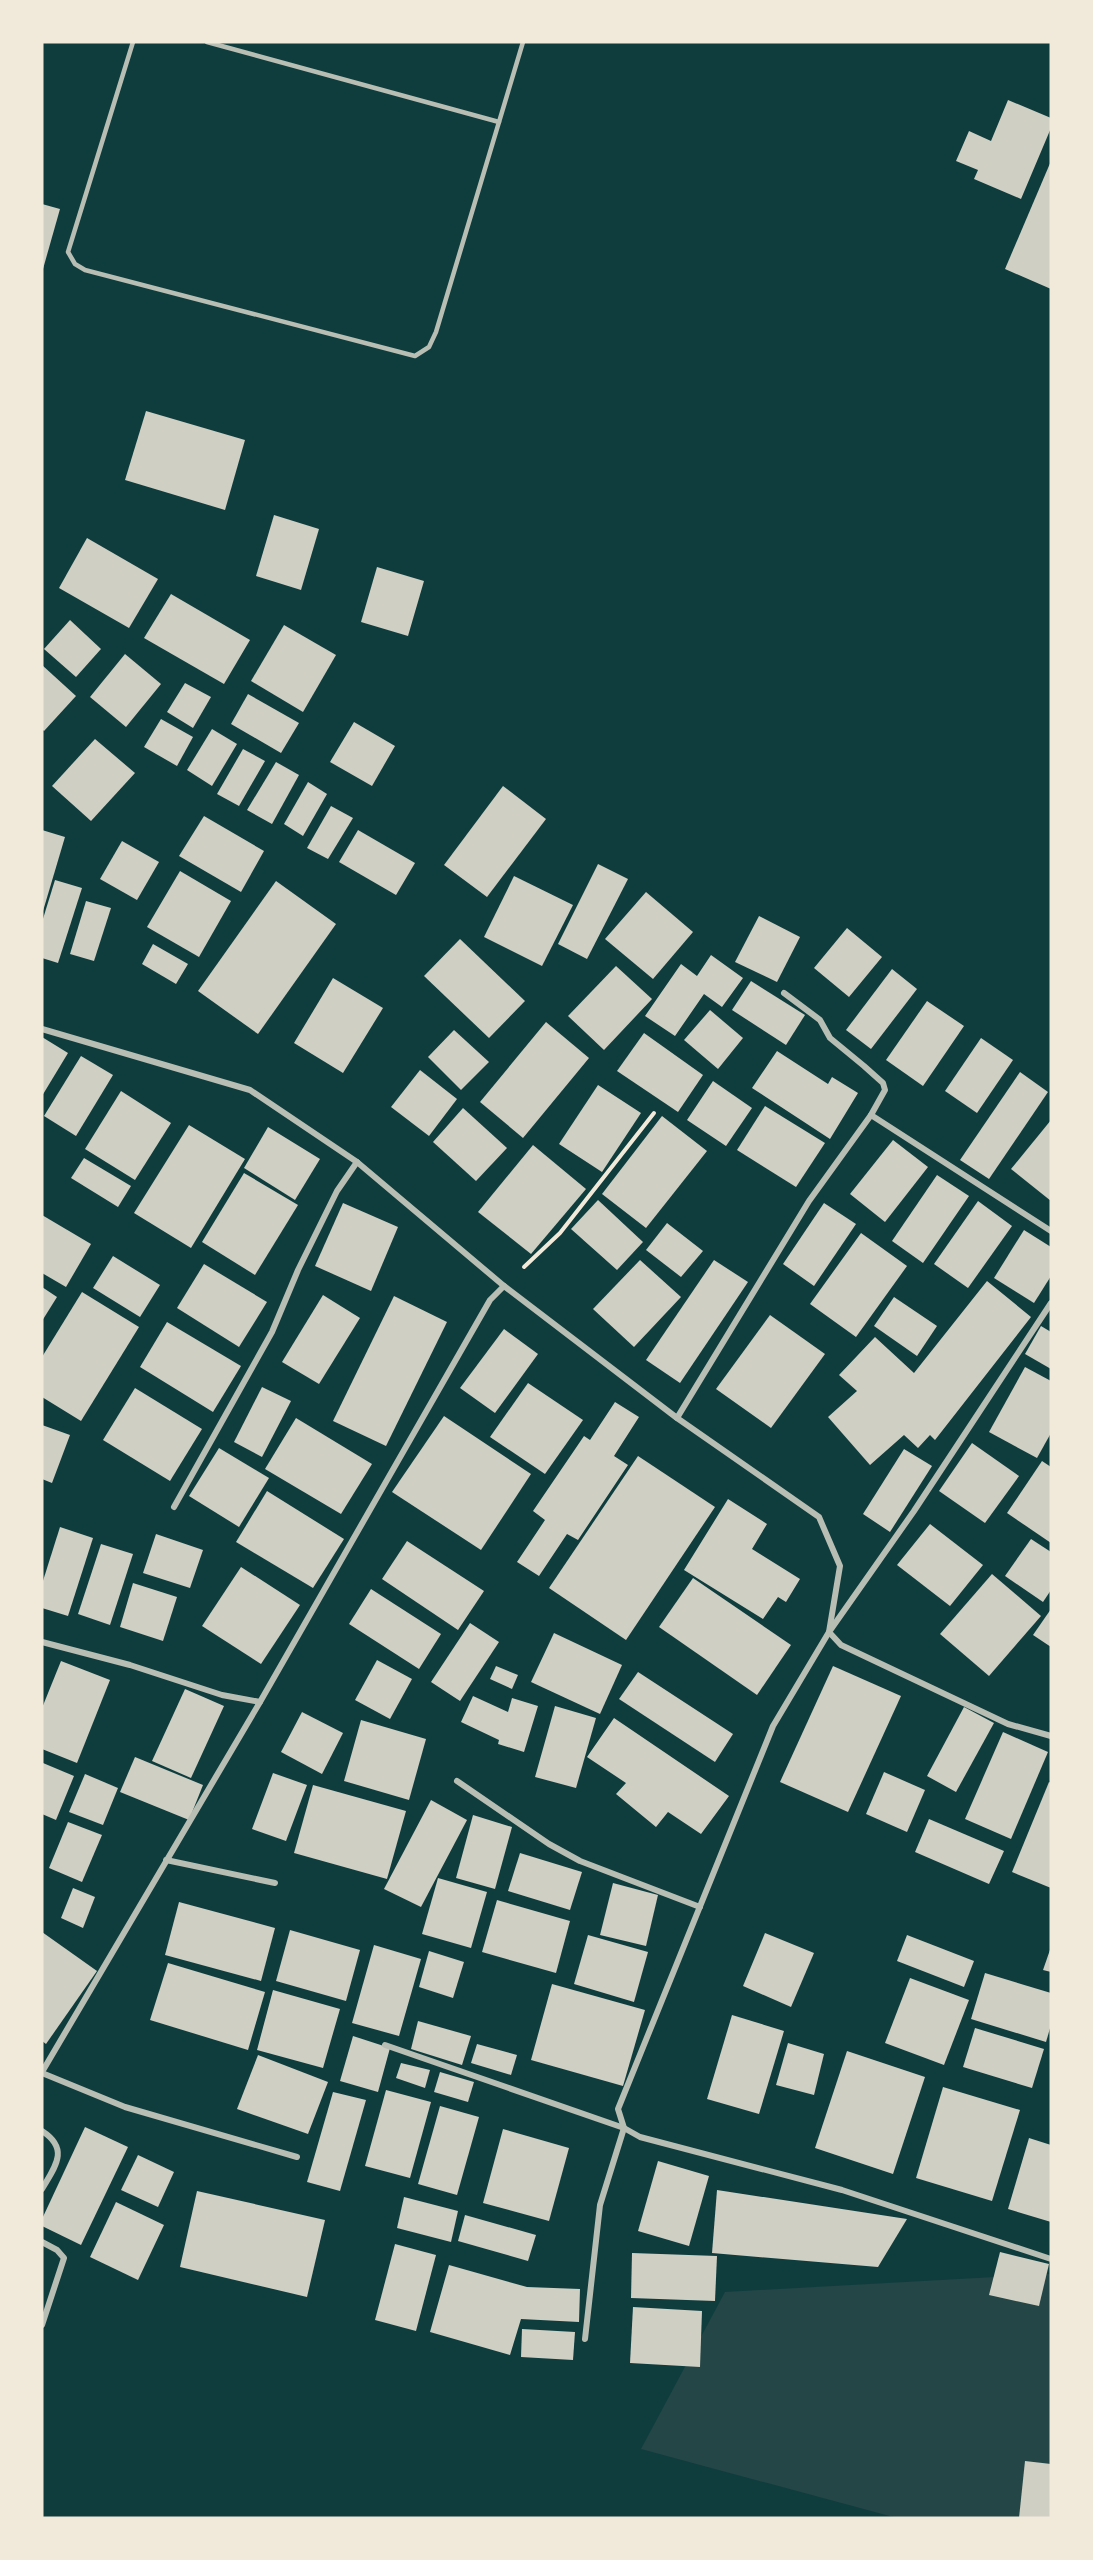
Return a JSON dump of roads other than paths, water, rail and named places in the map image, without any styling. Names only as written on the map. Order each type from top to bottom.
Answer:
[{"type":"street","points":[[678,1418],[809,1200],[884,1094],[883,1083],[830,1038],[820,1020],[784,993]]},
{"type":"street","points":[[42,1029],[250,1090],[357,1162],[504,1286],[678,1418],[819,1517],[840,1566],[829,1632]]},
{"type":"street","points":[[871,1115],[1051,1231]]},
{"type":"street","points":[[174,1507],[272,1332],[298,1270],[337,1191],[357,1162]]},
{"type":"street","points":[[297,2157],[125,2107],[42,2072],[260,1702],[490,1300],[504,1286]]},
{"type":"street","points":[[585,2338],[600,2205],[624,2128],[618,2109],[773,1726],[829,1632],[914,1511],[1051,1303]]},
{"type":"street","points":[[829,1632],[841,1645],[1008,1724],[1051,1736]]},
{"type":"street","points":[[42,1641],[130,1665],[222,1695],[260,1702]]},
{"type":"street","points":[[457,1781],[549,1844],[580,1861],[700,1907]]},
{"type":"street","points":[[166,1860],[275,1883]]},
{"type":"street","points":[[384,2045],[624,2128],[640,2137],[842,2190],[1051,2259]]},
{"type":"street","points":[[42,2131],[52,2138],[59,2156],[57,2164],[42,2189]]},
{"type":"street","points":[[42,2242],[57,2250],[64,2258],[42,2325]]},
{"type":"lane","points":[[133,42],[68,252],[75,264],[86,270],[415,356],[429,347],[436,332],[523,42]]},
{"type":"lane","points":[[207,42],[499,122]]}]
